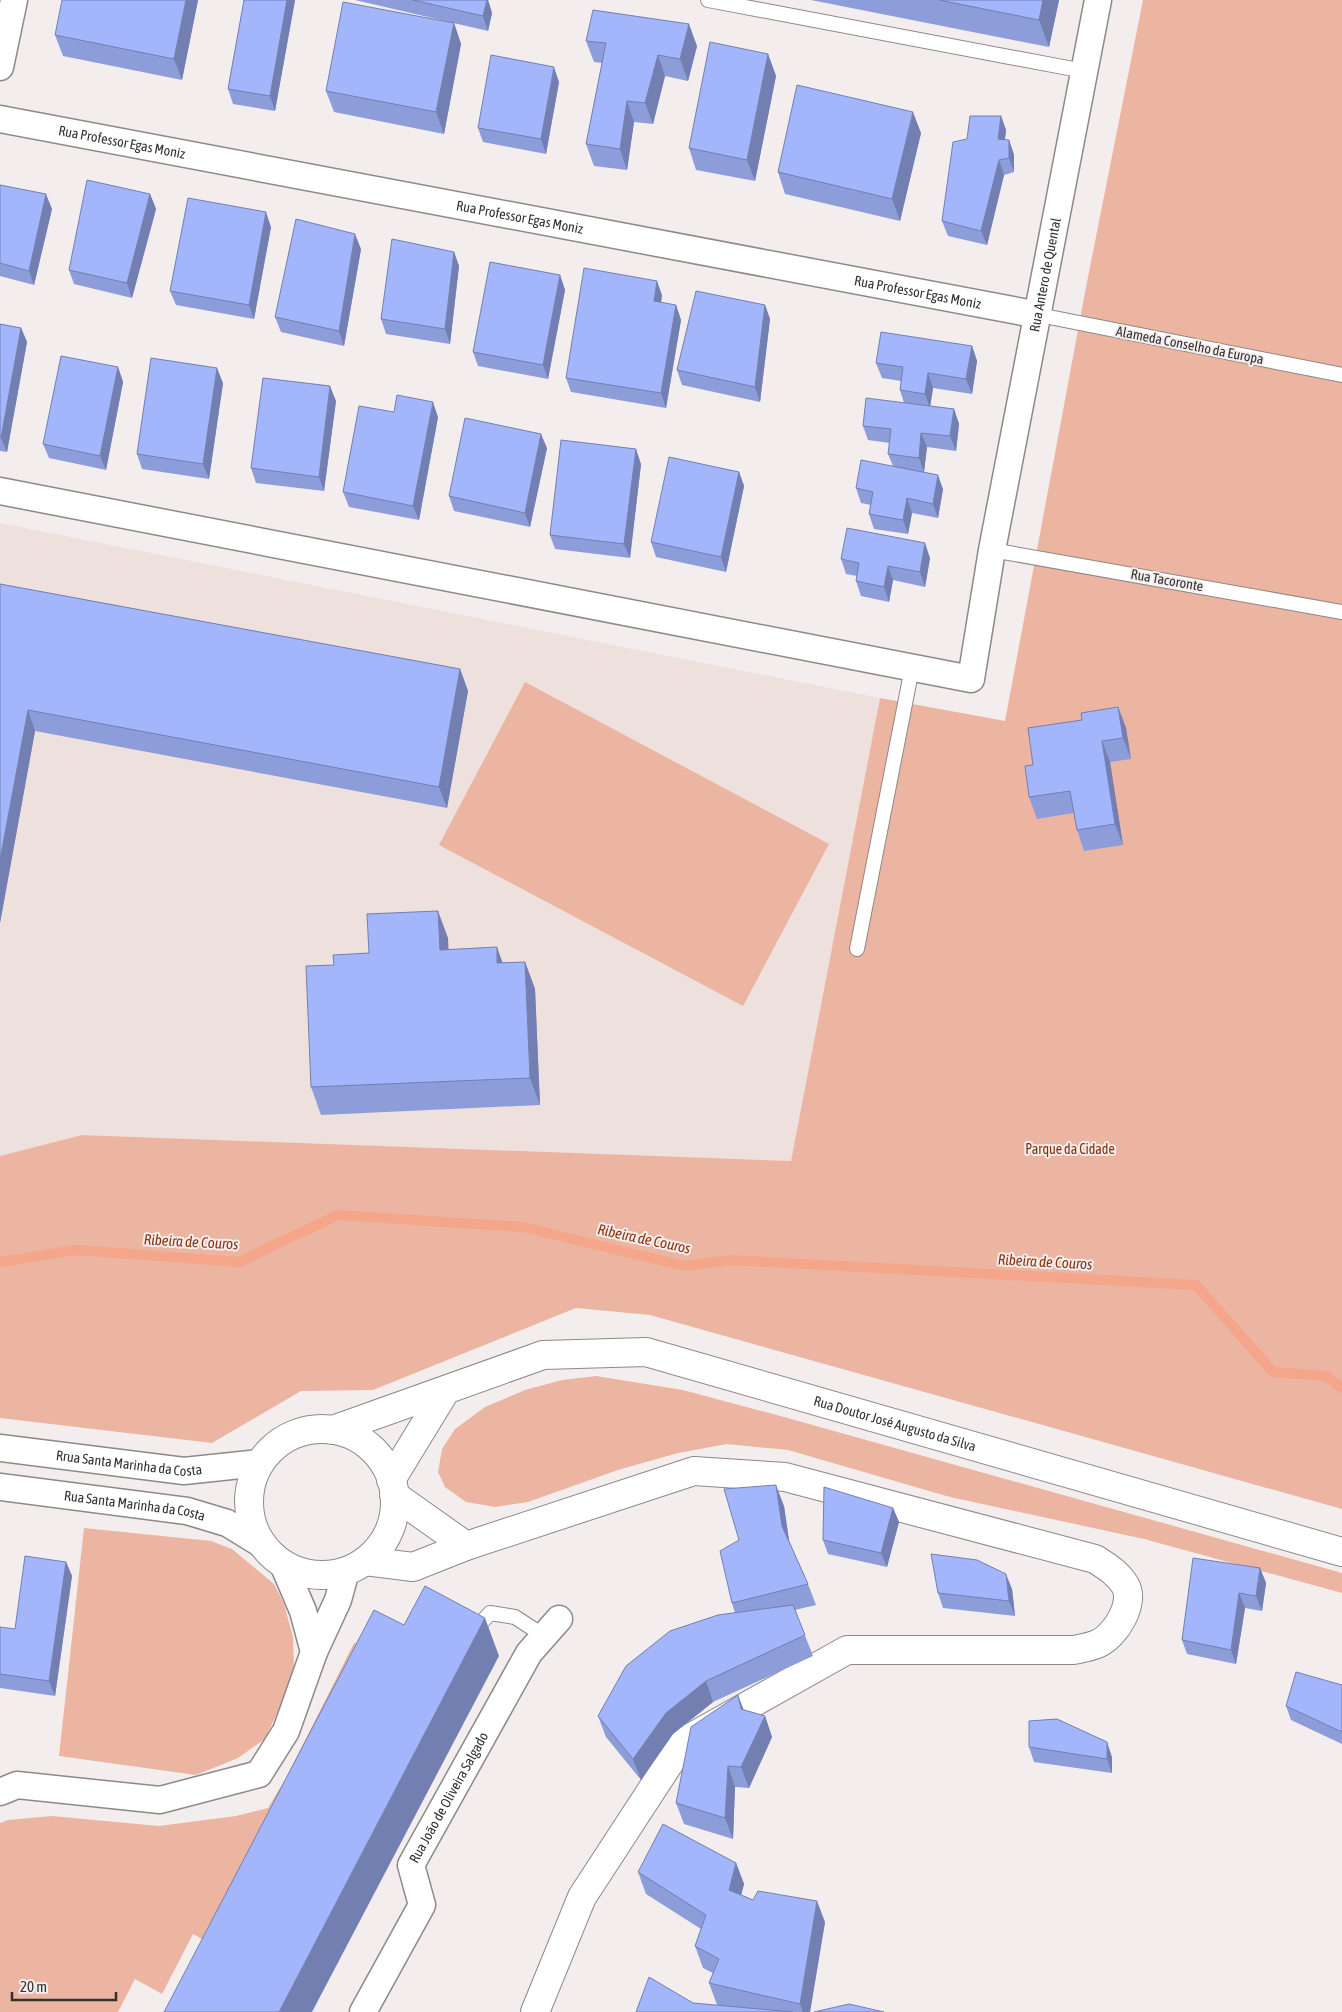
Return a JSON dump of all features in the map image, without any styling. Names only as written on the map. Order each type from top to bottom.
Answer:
[{"type":"street","points":[[0,67],[14,0]]},
{"type":"street","name":"Rua Antero de Quental","points":[[912,668],[970,679],[992,550],[1039,315],[1098,0]]},
{"type":"street","name":"Rua Professor Egas Moniz","points":[[0,119],[1039,315]]},
{"type":"street","points":[[0,491],[912,668]]},
{"type":"street","name":"Rua Doutor José Augusto da Silva","points":[[333,1430],[543,1355],[646,1352],[1342,1552]]},
{"type":"street","points":[[392,1487],[446,1390]]},
{"type":"street","points":[[0,1792],[17,1785],[160,1800],[259,1774],[286,1731],[314,1652],[355,1566],[378,1548],[388,1532],[394,1513],[392,1487],[382,1461],[369,1446],[352,1436],[333,1430],[312,1430],[291,1436],[273,1447],[259,1464],[250,1483],[248,1505],[252,1526],[263,1545],[272,1556],[283,1564],[303,1573],[325,1575],[355,1566],[413,1567],[466,1546],[694,1471],[785,1477],[1095,1559],[1113,1571],[1126,1586],[1127,1608],[1118,1626],[1099,1643],[1074,1650],[847,1650],[683,1742],[582,1897],[534,2012]]},
{"type":"street","name":"Rrua Santa Marinha da Costa","points":[[0,1448],[184,1471],[259,1464]]},
{"type":"street","name":"Rua Santa Marinha da Costa","points":[[0,1487],[187,1511],[227,1523],[263,1545]]},
{"type":"street","points":[[392,1487],[466,1546]]},
{"type":"street","points":[[283,1564],[303,1611],[314,1652]]},
{"type":"street","name":"Rua João de Oliveira Salgado","points":[[363,2012],[422,1905],[411,1865],[529,1653],[552,1628]]},
{"type":"lane","points":[[708,0],[1084,71]]},
{"type":"lane","name":"Alameda Conselho da Europa","points":[[1039,315],[1342,375]]},
{"type":"lane","name":"Rua Tacoronte","points":[[992,550],[1342,612]]},
{"type":"lane","points":[[857,949],[912,668]]},
{"type":"lane","points":[[467,1639],[490,1613],[515,1617],[552,1628]]},
{"type":"shaded area","points":[[0,523],[880,698],[791,1161],[82,1135],[0,1156]]},
{"type":"green space","name":"Parque da Cidade","points":[[1143,0],[1342,0],[1342,1509],[650,1315],[576,1308],[373,1390],[301,1391],[212,1443],[0,1418],[0,1156],[82,1135],[791,1161],[880,698],[1005,721],[1087,282]]},
{"type":"green space","points":[[525,682],[829,844],[743,1006],[439,845]]},
{"type":"green space","points":[[596,1376],[683,1390],[1342,1573],[1342,1593],[1144,1539],[950,1497],[788,1450],[727,1444],[678,1453],[618,1470],[528,1502],[495,1507],[466,1502],[445,1487],[438,1472],[442,1449],[455,1429],[485,1407],[525,1390],[562,1380]]},
{"type":"green space","points":[[84,1528],[211,1541],[232,1549],[274,1584],[284,1604],[293,1637],[294,1669],[285,1696],[265,1739],[238,1758],[196,1775],[59,1756]]},
{"type":"green space","points":[[354,1643],[388,1648],[228,1954],[193,1934],[162,1994],[135,1979],[118,2012],[0,2012],[0,1823],[8,1820],[52,1816],[159,1826],[236,1816],[268,1808],[286,1778]]},
{"type":"building","points":[[62,0],[186,0],[174,59],[55,35]]},
{"type":"building","points":[[244,0],[287,0],[270,96],[228,89]]},
{"type":"building","points":[[413,0],[487,0],[483,16]]},
{"type":"building","points":[[939,0],[1043,0],[1039,20]]},
{"type":"building","points":[[343,2],[454,23],[436,112],[326,91]]},
{"type":"building","points":[[593,10],[689,24],[680,59],[658,55],[645,103],[627,101],[620,149],[586,144],[606,43],[586,41]]},
{"type":"building","points":[[710,42],[768,54],[747,160],[689,148]]},
{"type":"building","points":[[491,55],[554,67],[541,139],[478,128]]},
{"type":"building","points":[[797,85],[913,112],[892,199],[778,172]]},
{"type":"building","points":[[970,116],[1001,116],[998,139],[1009,140],[1009,158],[999,160],[981,231],[942,221],[953,142],[967,139]]},
{"type":"building","points":[[87,180],[150,194],[127,283],[69,270]]},
{"type":"building","points":[[0,185],[46,194],[29,271],[0,263]]},
{"type":"building","points":[[188,198],[266,212],[249,305],[170,291]]},
{"type":"building","points":[[296,219],[355,234],[339,331],[275,317]]},
{"type":"building","points":[[392,239],[454,252],[445,329],[381,319]]},
{"type":"building","points":[[490,262],[560,275],[543,365],[473,352]]},
{"type":"building","points":[[584,268],[657,281],[654,301],[676,305],[661,393],[566,378]]},
{"type":"building","points":[[696,291],[765,305],[755,387],[677,370]]},
{"type":"building","points":[[0,324],[21,328],[1,438],[0,437]]},
{"type":"building","points":[[881,332],[972,346],[966,379],[928,373],[925,394],[900,390],[903,367],[876,363]]},
{"type":"building","points":[[61,356],[118,367],[100,456],[43,444]]},
{"type":"building","points":[[151,358],[217,368],[203,464],[137,454]]},
{"type":"building","points":[[263,378],[330,386],[319,477],[251,468]]},
{"type":"building","points":[[397,395],[433,402],[413,506],[343,492],[359,406],[394,412]]},
{"type":"building","points":[[866,398],[954,409],[950,436],[921,433],[919,458],[888,454],[891,429],[863,426]]},
{"type":"building","points":[[465,418],[541,434],[525,513],[449,496]]},
{"type":"building","points":[[561,440],[636,449],[624,544],[550,535]]},
{"type":"building","points":[[669,457],[739,472],[721,557],[651,542]]},
{"type":"building","points":[[861,460],[938,475],[933,504],[907,498],[903,520],[869,514],[873,492],[856,488]]},
{"type":"building","points":[[847,528],[925,543],[920,572],[888,566],[884,587],[856,581],[859,563],[841,559]]},
{"type":"building","points":[[0,584],[460,669],[439,787],[28,710],[0,860]]},
{"type":"building","points":[[1118,707],[1123,738],[1102,741],[1115,824],[1077,830],[1070,791],[1029,797],[1025,766],[1033,765],[1028,728],[1082,720],[1081,713]]},
{"type":"building","points":[[438,911],[440,950],[497,947],[497,963],[525,962],[530,1078],[311,1087],[306,966],[334,965],[333,955],[369,953],[367,914]]},
{"type":"building","points":[[776,1485],[782,1526],[808,1584],[732,1603],[720,1551],[739,1540],[724,1489]]},
{"type":"building","points":[[824,1487],[893,1508],[881,1553],[823,1540]]},
{"type":"building","points":[[931,1554],[977,1560],[1006,1574],[1009,1601],[938,1593]]},
{"type":"building","points":[[25,1556],[66,1562],[49,1681],[0,1674],[0,1627],[15,1629]]},
{"type":"building","points":[[1193,1558],[1260,1568],[1256,1596],[1239,1593],[1231,1650],[1182,1640]]},
{"type":"building","points":[[425,1586],[485,1618],[279,2012],[164,2012],[374,1610],[404,1625]]},
{"type":"building","points":[[793,1605],[805,1635],[706,1681],[666,1713],[633,1759],[598,1716],[626,1666],[670,1631],[718,1615]]},
{"type":"building","points":[[1296,1672],[1342,1685],[1342,1732],[1286,1706]]},
{"type":"building","points":[[738,1695],[741,1709],[765,1716],[741,1767],[728,1766],[725,1818],[676,1803],[691,1727]]},
{"type":"building","points":[[1057,1719],[1107,1742],[1107,1759],[1029,1747],[1029,1721]]},
{"type":"building","points":[[663,1824],[736,1863],[729,1890],[753,1900],[758,1891],[817,1901],[800,2004],[709,1983],[719,1959],[695,1946],[706,1915],[638,1872]]},
{"type":"building","points":[[649,1977],[693,2003],[793,2012],[636,2012]]},
{"type":"building","points":[[849,2004],[884,2012],[814,2012]]},
{"type":"waterway","name":"Ribeira de Couros","points":[[0,1262],[76,1250],[239,1262],[338,1215],[522,1227],[685,1266],[730,1260],[1196,1285],[1273,1372],[1326,1376],[1342,1388]]}]
